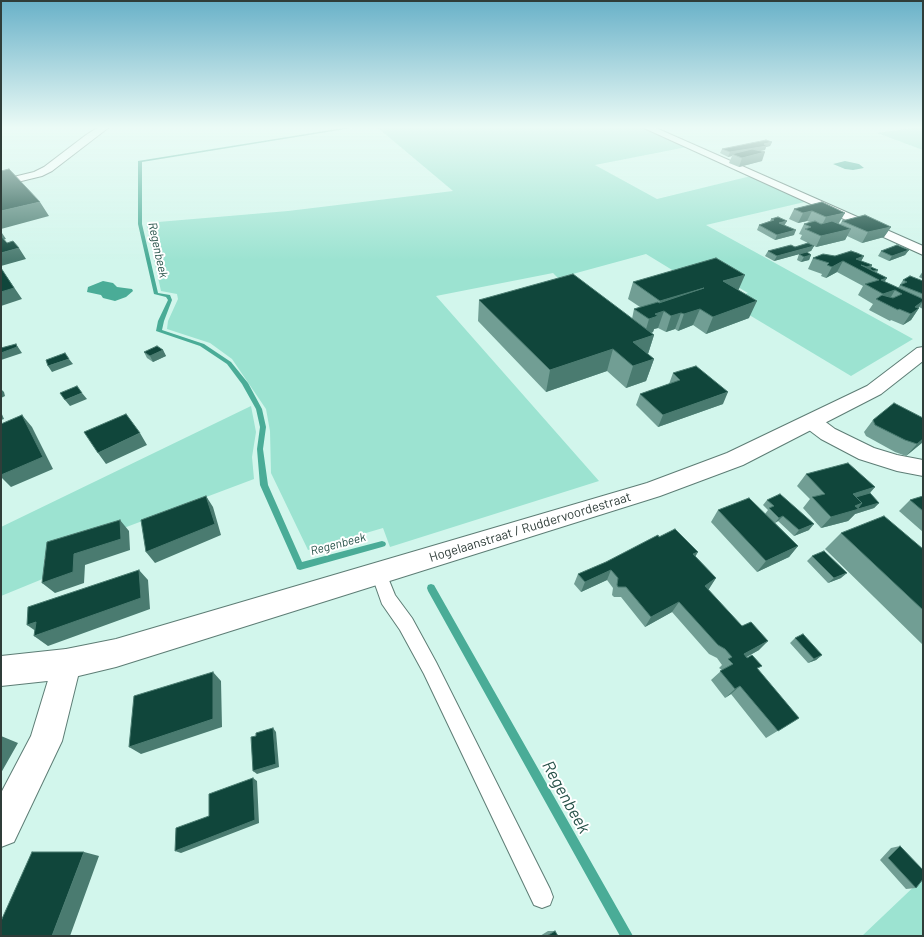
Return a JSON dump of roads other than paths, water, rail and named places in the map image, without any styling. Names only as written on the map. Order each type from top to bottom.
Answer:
[{"type":"street","points":[[1,183],[43,172]]},
{"type":"street","points":[[746,172],[923,251]]},
{"type":"street","name":"Hogelaanstraat / Ruddervoordestraat","points":[[1,671],[66,664],[116,653],[652,490],[735,459],[812,422],[874,390],[923,352]]},
{"type":"street","points":[[812,422],[828,434],[867,454],[897,463],[923,468]]},
{"type":"street","points":[[1,829],[46,741],[66,664]]},
{"type":"lane","points":[[379,573],[388,599],[406,624],[430,668],[542,896]]},
{"type":"waterway","name":"Regenbeek","points":[[140,172],[140,224],[156,294],[168,296],[170,300],[161,321],[159,331],[202,345],[229,363],[245,383],[259,409],[263,427],[260,449],[264,485],[300,566],[382,544]]},
{"type":"waterway","name":"Regenbeek","points":[[431,588],[627,936]]}]
